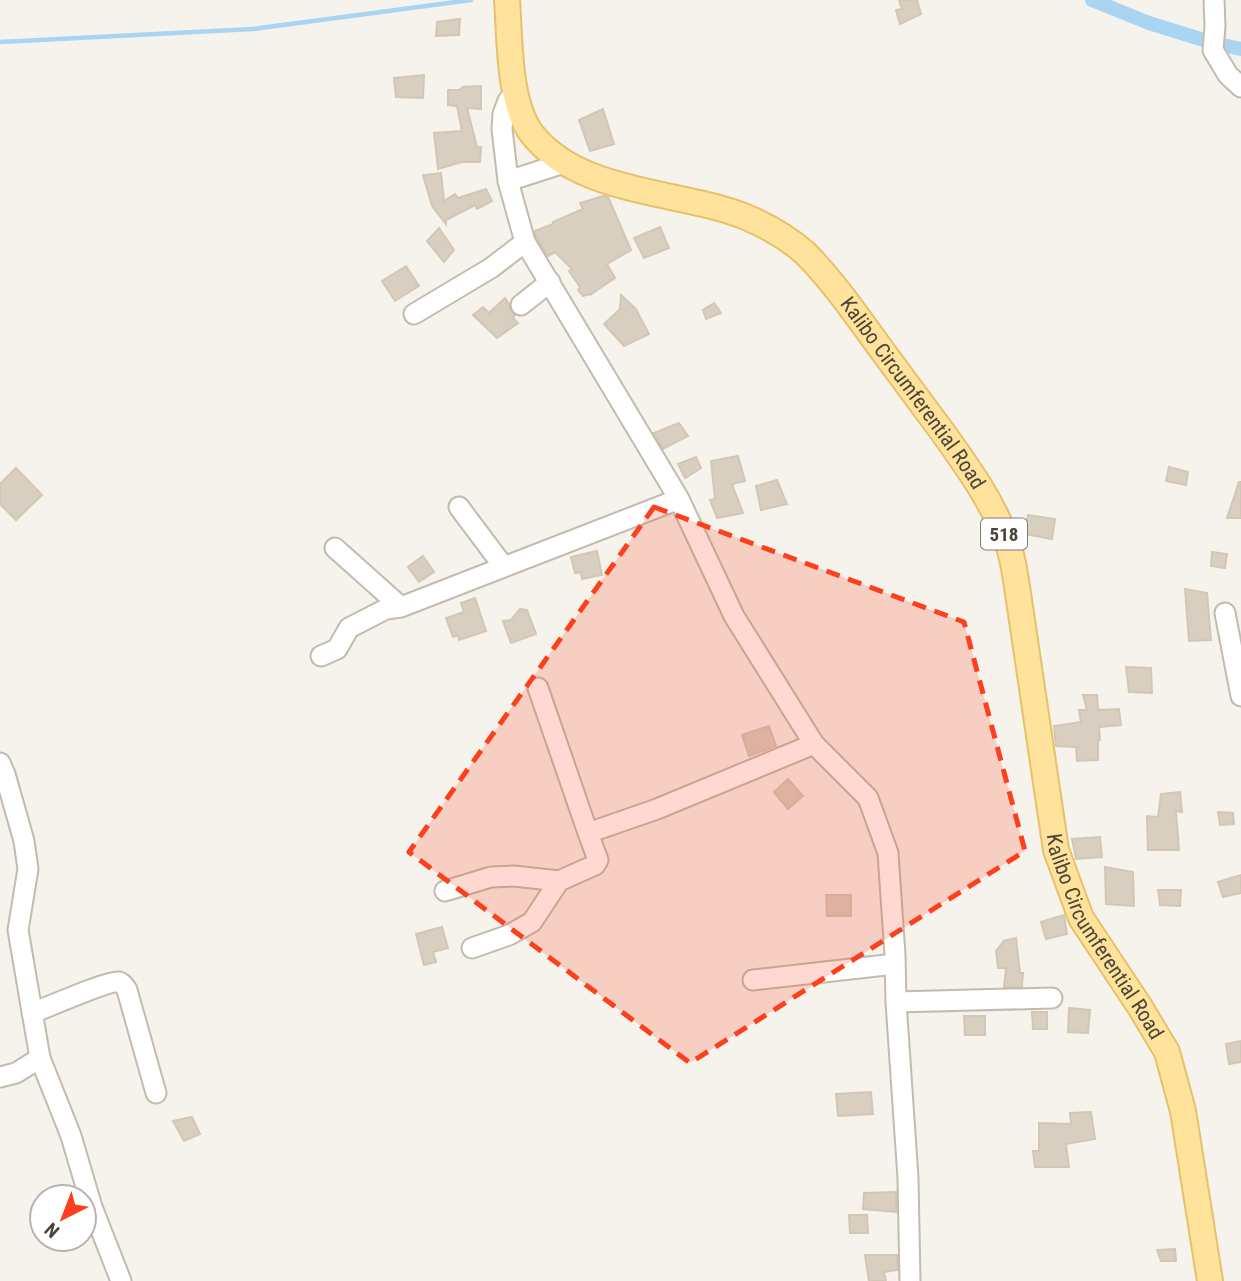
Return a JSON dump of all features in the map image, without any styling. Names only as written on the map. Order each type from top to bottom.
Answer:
[{"type":"main road","name":"Kalibo Circumferential Road","points":[[507,0],[514,91],[522,117],[531,133],[547,150],[581,172],[744,217],[785,238],[804,253],[837,291],[916,396],[971,473],[995,512],[1009,545],[1016,580],[1056,850],[1081,918],[1167,1052],[1183,1111],[1210,1281]]},
{"type":"street","points":[[1214,0],[1213,50],[1228,75],[1241,87]]},
{"type":"street","points":[[514,91],[503,114],[502,130],[508,181],[524,242],[679,499],[734,616],[814,744],[868,798],[879,825],[888,853],[895,1002],[908,1178],[910,1281]]},
{"type":"street","points":[[508,181],[565,163]]},
{"type":"street","points":[[414,314],[491,268],[524,242]]},
{"type":"street","points":[[521,305],[550,282]]},
{"type":"street","points":[[321,656],[337,649],[349,628],[386,609],[401,607],[679,499]]},
{"type":"street","points":[[459,507],[504,567]]},
{"type":"street","points":[[335,548],[401,607]]},
{"type":"street","points":[[1225,613],[1241,696]]},
{"type":"street","points":[[444,891],[491,877],[514,876],[559,881],[595,865],[598,860],[538,688]]},
{"type":"street","points":[[588,832],[657,809],[814,744]]},
{"type":"street","points":[[0,763],[24,841],[28,869],[18,930],[40,1058],[71,1136],[92,1207],[121,1281]]},
{"type":"street","points":[[472,948],[509,935],[532,922],[559,881]]},
{"type":"street","points":[[753,979],[895,964]]},
{"type":"street","points":[[32,1013],[100,986],[118,982],[123,984],[156,1093]]},
{"type":"street","points":[[895,1002],[1052,998]]},
{"type":"street","points":[[0,1077],[16,1073],[40,1058]]},
{"type":"highlighted area","points":[[654,507],[964,622],[1025,851],[690,1063],[409,852]]},
{"type":"building","points":[[899,0],[917,0],[921,14],[900,24],[896,10],[902,9]]},
{"type":"building","points":[[460,19],[459,35],[436,36],[437,22]]},
{"type":"building","points":[[424,75],[423,98],[396,97],[394,78]]},
{"type":"building","points":[[481,86],[481,109],[467,108],[477,147],[481,147],[480,162],[462,162],[438,169],[434,133],[462,131],[457,106],[448,105],[448,90]]},
{"type":"building","points":[[603,109],[614,144],[590,151],[579,120]]},
{"type":"building","points":[[441,173],[444,201],[455,194],[458,198],[486,189],[492,201],[477,209],[475,205],[446,220],[446,224],[432,206],[423,175]]},
{"type":"building","points":[[608,197],[631,250],[607,264],[615,278],[590,295],[583,296],[569,271],[572,269],[555,252],[548,256],[535,231],[583,209],[580,203]]},
{"type":"building","points":[[660,227],[669,248],[644,258],[634,238]]},
{"type":"building","points":[[439,228],[454,250],[444,262],[427,241]]},
{"type":"building","points":[[406,266],[419,286],[395,301],[382,281]]},
{"type":"building","points":[[621,295],[636,309],[649,334],[624,346],[604,324],[620,309]]},
{"type":"building","points":[[505,298],[515,315],[513,318],[518,323],[497,338],[473,315],[483,307],[489,313]]},
{"type":"building","points":[[714,303],[721,313],[706,319],[703,310]]},
{"type":"building","points":[[679,423],[688,436],[663,449],[654,433]]},
{"type":"building","points":[[738,456],[745,481],[732,484],[743,513],[717,518],[710,500],[715,499],[711,461]]},
{"type":"building","points":[[696,457],[701,468],[685,478],[678,464]]},
{"type":"building","points":[[1169,467],[1188,472],[1186,485],[1166,481]]},
{"type":"building","points":[[16,468],[42,495],[16,520],[0,504],[0,484]]},
{"type":"building","points":[[777,480],[787,504],[761,510],[756,486]]},
{"type":"building","points":[[1239,482],[1241,518],[1227,518]]},
{"type":"building","points":[[1028,515],[1055,519],[1052,539],[1024,534]]},
{"type":"building","points":[[597,551],[602,575],[582,579],[581,572],[575,573],[571,557]]},
{"type":"building","points":[[1212,552],[1227,554],[1225,568],[1211,566]]},
{"type":"building","points":[[423,556],[434,572],[419,582],[408,567]]},
{"type":"building","points":[[1185,589],[1207,593],[1211,640],[1189,641]]},
{"type":"building","points":[[475,598],[486,631],[459,640],[458,635],[453,637],[446,618],[464,612],[461,603]]},
{"type":"building","points":[[520,609],[527,610],[536,634],[511,643],[503,621],[511,620]]},
{"type":"building","points":[[1126,667],[1151,668],[1152,693],[1129,692]]},
{"type":"building","points":[[1083,695],[1097,695],[1098,710],[1119,709],[1121,725],[1099,727],[1098,760],[1077,761],[1076,747],[1056,746],[1054,726],[1081,722],[1079,710],[1087,710]]},
{"type":"building","points":[[769,726],[776,746],[749,756],[742,735]]},
{"type":"building","points":[[788,779],[803,796],[788,809],[774,792]]},
{"type":"building","points":[[1180,792],[1182,812],[1176,811],[1179,850],[1148,850],[1147,816],[1158,817],[1161,794]]},
{"type":"building","points":[[1218,812],[1233,813],[1234,824],[1220,825]]},
{"type":"building","points":[[1100,837],[1102,857],[1076,859],[1072,839]]},
{"type":"building","points":[[1105,867],[1133,872],[1134,906],[1106,904]]},
{"type":"building","points":[[1241,875],[1241,893],[1223,897],[1218,882]]},
{"type":"building","points":[[1158,890],[1181,890],[1180,906],[1160,905]]},
{"type":"building","points":[[826,895],[851,895],[851,916],[827,916]]},
{"type":"building","points":[[1064,915],[1067,934],[1046,939],[1041,922]]},
{"type":"building","points":[[442,927],[448,948],[433,952],[436,962],[424,965],[416,934]]},
{"type":"building","points":[[1016,938],[1020,973],[1023,973],[1022,987],[1004,987],[1006,968],[998,968],[996,951],[1004,941]]},
{"type":"building","points":[[1069,1008],[1090,1010],[1088,1033],[1068,1032]]},
{"type":"building","points":[[1032,1012],[1047,1012],[1047,1029],[1033,1029]]},
{"type":"building","points":[[964,1016],[985,1016],[985,1035],[965,1035]]},
{"type":"building","points":[[1241,1041],[1241,1062],[1229,1064],[1226,1044]]},
{"type":"building","points":[[871,1092],[873,1114],[838,1116],[836,1094]]},
{"type":"building","points":[[1091,1112],[1095,1139],[1066,1144],[1069,1167],[1035,1167],[1033,1151],[1039,1151],[1039,1123],[1071,1124],[1070,1113]]},
{"type":"building","points":[[192,1117],[200,1134],[184,1141],[173,1121]]},
{"type":"building","points":[[896,1192],[896,1212],[863,1209],[864,1193]]},
{"type":"building","points":[[849,1215],[867,1215],[868,1233],[850,1233]]},
{"type":"building","points":[[1175,1249],[1176,1261],[1161,1261],[1157,1250]]},
{"type":"building","points":[[865,1255],[897,1255],[898,1270],[884,1272],[886,1281],[869,1281]]},
{"type":"waterway","points":[[0,42],[253,29],[471,0]]},
{"type":"waterway","points":[[1092,0],[1149,23],[1207,41]]},
{"type":"waterway","points":[[1217,44],[1241,49]]}]
